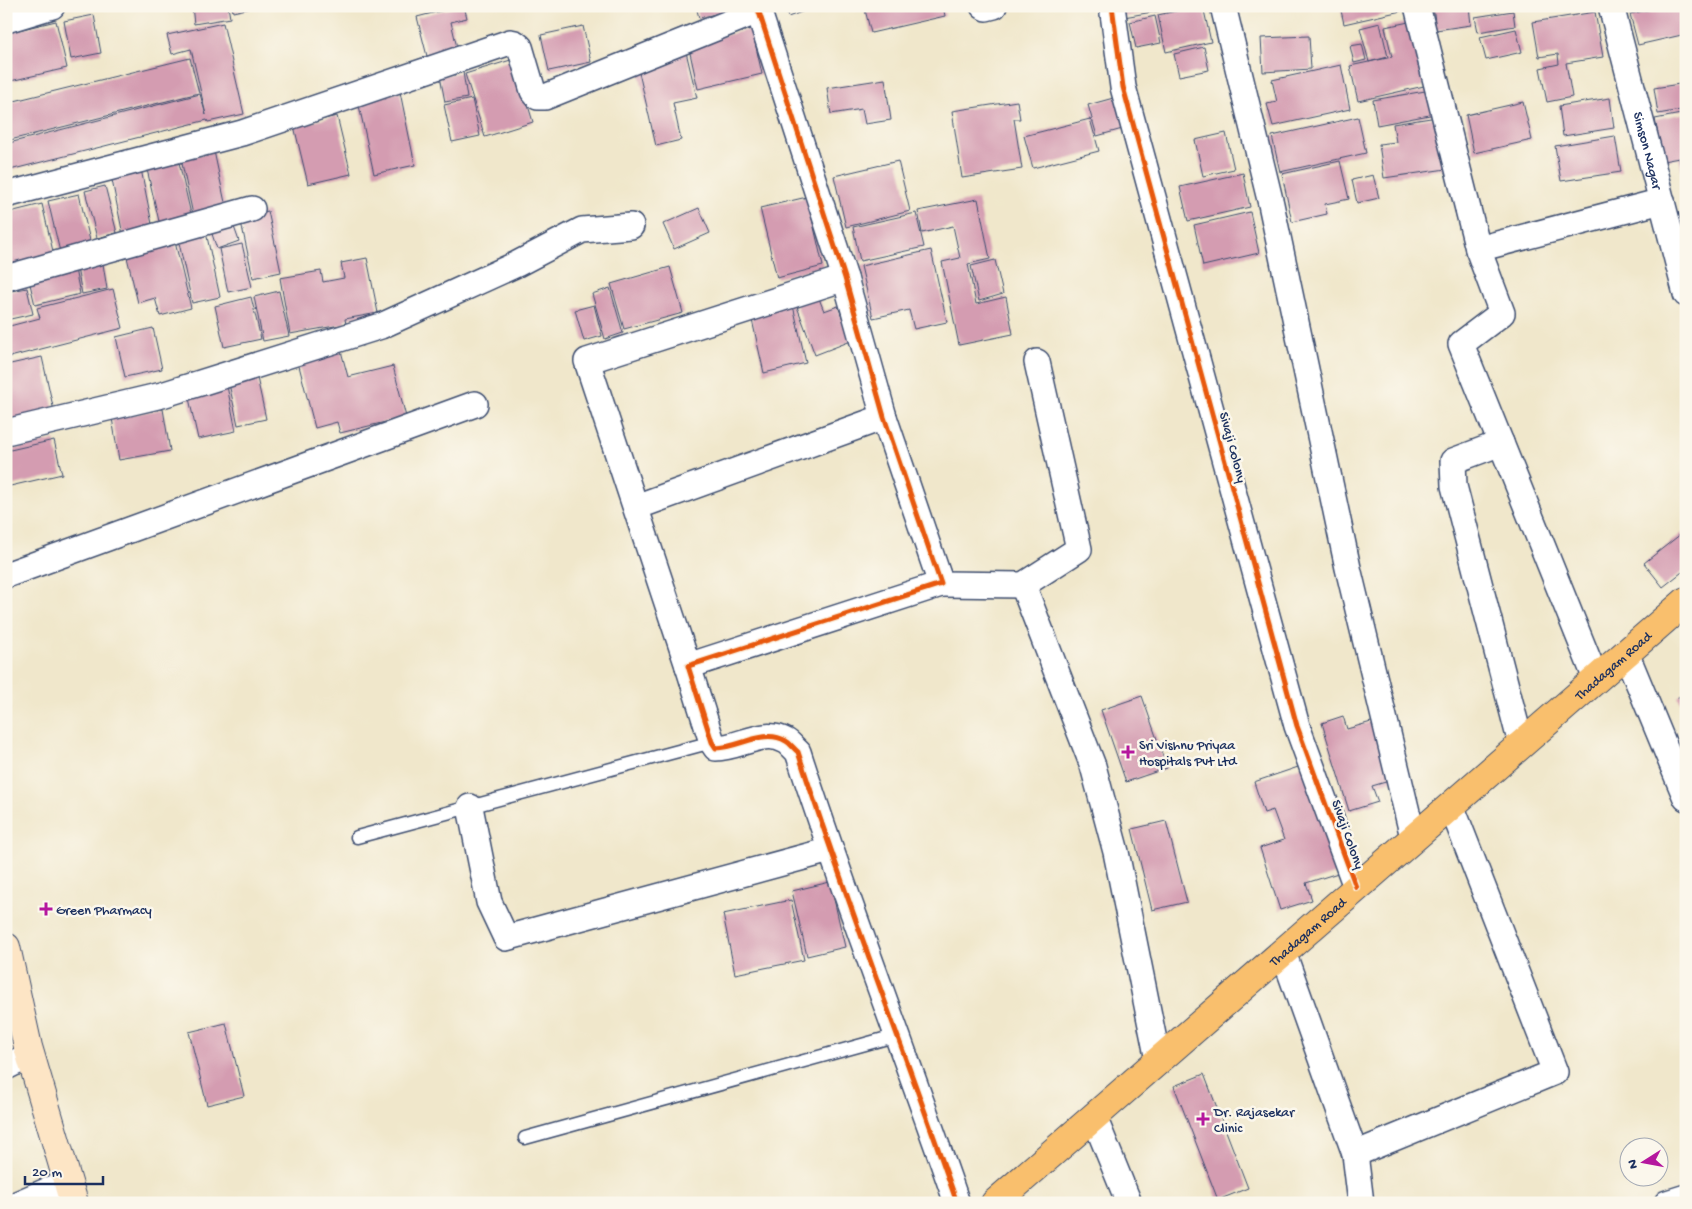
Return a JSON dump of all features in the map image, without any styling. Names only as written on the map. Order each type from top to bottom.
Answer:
[{"type":"main road","name":"Thadagam Road","points":[[995,1203],[1686,601]]},
{"type":"main road","points":[[7,955],[30,1055],[70,1193]]},
{"type":"street","points":[[6,20],[52,6]]},
{"type":"street","points":[[984,6],[986,8],[994,6]]},
{"type":"street","name":"Sivaji Colony","points":[[1112,6],[1124,87],[1298,726],[1356,888]]},
{"type":"street","points":[[1223,6],[1271,204],[1348,568],[1413,837]]},
{"type":"street","points":[[1417,6],[1478,249],[1502,313],[1461,344],[1596,679]]},
{"type":"street","name":"Simson Nagar","points":[[1611,6],[1686,294]]},
{"type":"street","points":[[6,194],[242,134],[510,42],[520,47],[533,91],[538,97],[545,97],[757,9],[845,278],[884,417],[941,584]]},
{"type":"street","points":[[1478,249],[1662,201]]},
{"type":"street","points":[[6,278],[252,209]]},
{"type":"street","points":[[6,432],[162,394],[381,326],[517,264],[582,230],[631,226]]},
{"type":"street","points":[[845,278],[587,361],[712,742],[716,748],[724,748],[765,736],[786,741],[798,752],[830,850],[957,1203]]},
{"type":"street","points":[[688,666],[941,584],[1023,586],[1079,549],[1037,362]]},
{"type":"street","points":[[6,575],[475,404]]},
{"type":"street","points":[[636,507],[884,417]]},
{"type":"street","points":[[1501,443],[1453,461],[1454,486],[1521,744]]},
{"type":"street","points":[[1023,586],[1092,766],[1116,852],[1158,1060]]},
{"type":"street","points":[[1626,653],[1686,798]]},
{"type":"street","points":[[1355,1154],[1556,1072],[1451,805]]},
{"type":"street","points":[[470,807],[489,902],[506,938],[830,850]]},
{"type":"street","points":[[1283,952],[1355,1154],[1361,1203]]},
{"type":"street","points":[[6,1067],[30,1055]]},
{"type":"street","points":[[1094,1116],[1129,1203]]},
{"type":"street","points":[[19,1203],[70,1193]]},
{"type":"street","points":[[1667,1203],[1686,1197]]},
{"type":"lane","points":[[357,837],[712,742]]},
{"type":"lane","points":[[526,1138],[898,1035]]},
{"type":"building","points":[[192,6],[228,6],[230,18],[194,24]]},
{"type":"building","points":[[232,6],[256,6],[256,7],[233,12]]},
{"type":"building","points":[[464,6],[467,18],[451,22],[459,56],[429,64],[417,17]]},
{"type":"building","points":[[696,6],[744,6],[744,7],[699,18]]},
{"type":"building","points":[[784,6],[818,6],[788,17]]},
{"type":"building","points":[[864,6],[943,6],[945,16],[871,33]]},
{"type":"building","points":[[1122,6],[1181,6],[1181,7],[1124,17]]},
{"type":"building","points":[[1203,6],[1211,42],[1166,52],[1158,15]]},
{"type":"building","points":[[1340,6],[1400,6],[1401,11],[1344,24]]},
{"type":"building","points":[[1433,6],[1469,6],[1471,25],[1436,30]]},
{"type":"building","points":[[1632,6],[1650,6],[1650,7],[1633,11]]},
{"type":"building","points":[[1665,6],[1686,6],[1686,34],[1638,45],[1630,14]]},
{"type":"building","points":[[1513,11],[1515,26],[1478,32],[1475,17]]},
{"type":"building","points":[[1595,12],[1603,57],[1566,63],[1572,97],[1547,102],[1540,68],[1559,64],[1558,54],[1539,57],[1533,22]]},
{"type":"building","points":[[94,15],[101,53],[71,59],[64,21]]},
{"type":"building","points":[[1155,16],[1161,43],[1136,48],[1130,22]]},
{"type":"building","points":[[56,21],[67,68],[6,82],[6,33]]},
{"type":"building","points":[[1409,22],[1424,86],[1358,101],[1350,66],[1392,57],[1385,27]]},
{"type":"building","points":[[223,23],[244,114],[208,122],[207,120],[6,171],[6,134],[9,143],[200,94],[206,115],[191,49],[172,54],[167,35]]},
{"type":"building","points":[[1380,23],[1388,57],[1369,62],[1360,28]]},
{"type":"building","points":[[583,26],[591,62],[549,71],[541,35]]},
{"type":"building","points":[[752,29],[762,74],[698,89],[688,44]]},
{"type":"building","points":[[1516,29],[1522,52],[1486,60],[1480,37]]},
{"type":"building","points":[[1309,36],[1311,69],[1263,72],[1261,38]]},
{"type":"building","points":[[1362,44],[1366,60],[1354,63],[1350,46]]},
{"type":"building","points":[[1204,47],[1209,70],[1179,76],[1174,54]]},
{"type":"building","points":[[686,52],[697,98],[673,103],[681,140],[656,146],[637,64]]},
{"type":"building","points":[[190,58],[199,93],[10,140],[6,125],[6,103]]},
{"type":"building","points":[[514,59],[533,122],[485,137],[465,74]]},
{"type":"building","points":[[1341,65],[1350,109],[1273,126],[1267,104],[1277,102],[1272,80]]},
{"type":"building","points":[[463,72],[467,98],[445,102],[440,76]]},
{"type":"building","points":[[885,79],[891,120],[865,124],[862,109],[831,114],[827,88]]},
{"type":"building","points":[[1686,83],[1686,109],[1658,114],[1654,88]]},
{"type":"building","points":[[1431,90],[1435,114],[1377,125],[1373,100]]},
{"type":"building","points":[[400,92],[415,165],[374,174],[358,101]]},
{"type":"building","points":[[1117,97],[1126,128],[1097,136],[1088,105]]},
{"type":"building","points":[[1610,98],[1614,128],[1563,136],[1559,106]]},
{"type":"building","points":[[472,99],[480,136],[452,142],[444,105]]},
{"type":"building","points":[[1017,101],[1020,119],[1014,119],[1022,169],[962,178],[952,111]]},
{"type":"building","points":[[1523,102],[1532,140],[1474,153],[1466,115]]},
{"type":"building","points":[[1686,113],[1685,185],[1679,158],[1663,161],[1655,119]]},
{"type":"building","points":[[337,116],[351,174],[308,184],[294,126]]},
{"type":"building","points":[[1358,117],[1366,153],[1280,172],[1272,136]]},
{"type":"building","points":[[1437,117],[1446,169],[1384,178],[1379,144],[1396,142],[1393,124]]},
{"type":"building","points":[[1090,119],[1099,151],[1033,168],[1024,136]]},
{"type":"building","points":[[1226,133],[1234,169],[1203,176],[1195,140]]},
{"type":"building","points":[[1615,136],[1621,172],[1561,181],[1555,146]]},
{"type":"building","points":[[214,151],[227,212],[194,219],[181,159]]},
{"type":"building","points":[[178,158],[193,223],[161,230],[146,165]]},
{"type":"building","points":[[898,161],[910,211],[846,227],[834,176]]},
{"type":"building","points":[[1340,161],[1349,199],[1325,204],[1327,214],[1292,222],[1282,174]]},
{"type":"building","points":[[141,169],[154,234],[124,240],[111,175]]},
{"type":"building","points":[[1243,173],[1250,207],[1188,221],[1180,187]]},
{"type":"building","points":[[1373,175],[1379,198],[1357,203],[1352,180]]},
{"type":"building","points":[[105,186],[117,233],[97,238],[85,191]]},
{"type":"building","points":[[79,194],[91,245],[60,252],[48,201]]},
{"type":"building","points":[[807,197],[823,266],[777,278],[760,208]]},
{"type":"building","points":[[978,199],[990,259],[968,264],[976,304],[1006,297],[1013,334],[959,345],[942,262],[960,258],[953,226],[922,233],[918,211]]},
{"type":"building","points":[[42,204],[55,260],[6,271],[6,213]]},
{"type":"building","points":[[699,208],[710,233],[674,249],[663,224]]},
{"type":"building","points":[[268,211],[281,272],[253,278],[240,217]]},
{"type":"building","points":[[1250,212],[1259,253],[1203,266],[1194,225]]},
{"type":"building","points":[[916,213],[924,247],[860,261],[853,227]]},
{"type":"building","points":[[233,224],[239,241],[217,249],[211,231]]},
{"type":"building","points":[[206,232],[220,297],[192,303],[178,238]]},
{"type":"building","points":[[175,242],[191,308],[160,316],[155,298],[138,303],[126,253]]},
{"type":"building","points":[[242,244],[252,287],[228,292],[219,249]]},
{"type":"building","points":[[931,250],[947,322],[914,329],[909,310],[873,318],[861,266]]},
{"type":"building","points":[[367,258],[378,313],[345,319],[346,324],[290,334],[280,278],[321,271],[323,282],[344,278],[341,263]]},
{"type":"building","points":[[995,260],[1003,294],[979,301],[971,266]]},
{"type":"building","points":[[103,264],[107,289],[82,294],[77,268]]},
{"type":"building","points":[[670,267],[683,313],[624,329],[611,284]]},
{"type":"building","points":[[75,269],[80,294],[35,305],[29,280]]},
{"type":"building","points":[[27,288],[33,314],[6,320],[6,292]]},
{"type":"building","points":[[610,288],[623,333],[605,339],[592,294]]},
{"type":"building","points":[[113,289],[123,328],[6,358],[6,327],[40,318],[37,308]]},
{"type":"building","points":[[279,291],[289,336],[263,341],[254,297]]},
{"type":"building","points":[[818,296],[824,311],[838,306],[851,341],[815,355],[796,304]]},
{"type":"building","points":[[251,297],[261,339],[224,347],[215,306]]},
{"type":"building","points":[[792,301],[806,363],[764,373],[750,311]]},
{"type":"building","points":[[594,305],[602,336],[584,341],[575,310]]},
{"type":"building","points":[[153,328],[162,369],[125,377],[116,337]]},
{"type":"building","points":[[341,351],[348,377],[393,366],[406,417],[340,433],[337,422],[315,428],[298,362]]},
{"type":"building","points":[[42,357],[54,411],[6,422],[6,365]]},
{"type":"building","points":[[256,373],[266,419],[238,425],[228,379]]},
{"type":"building","points":[[226,381],[236,431],[198,439],[187,389]]},
{"type":"building","points":[[163,409],[170,451],[119,460],[112,418]]},
{"type":"building","points":[[54,440],[62,474],[6,487],[6,451]]},
{"type":"building","points":[[1686,530],[1686,569],[1663,587],[1644,563]]},
{"type":"building","points":[[1686,692],[1686,711],[1678,697]]},
{"type":"building","points":[[1142,696],[1167,768],[1126,782],[1101,710]]},
{"type":"building","points":[[1343,716],[1347,729],[1378,720],[1396,779],[1372,786],[1378,802],[1349,811],[1322,723]]},
{"type":"building","points":[[1310,763],[1338,873],[1306,883],[1312,900],[1280,910],[1260,848],[1284,840],[1273,810],[1264,813],[1254,782]]},
{"type":"building","points":[[1166,821],[1187,902],[1152,910],[1132,829]]},
{"type":"building","points":[[830,882],[845,947],[807,956],[792,891]]},
{"type":"building","points":[[791,900],[804,960],[735,974],[723,914]]},
{"type":"building","points":[[226,1023],[244,1096],[207,1105],[189,1032]]},
{"type":"building","points":[[1204,1074],[1248,1188],[1218,1200],[1174,1086]]},
{"type":"cycle path","points":[[757,6],[845,278],[884,417],[941,584],[688,666],[712,742],[716,748],[769,737],[786,741],[798,752],[836,865],[957,1203]]},
{"type":"cycle path","points":[[1112,6],[1123,87],[1297,726],[1356,887]]},
{"type":"place","name":"Sri Vishnu Priyaa Hospitals Pvt Ltd","points":[[1128,752]]},
{"type":"place","name":"Green Pharmacy","points":[[46,909]]},
{"type":"place","name":"Dr. Rajasekar Clinic","points":[[1203,1119]]}]
